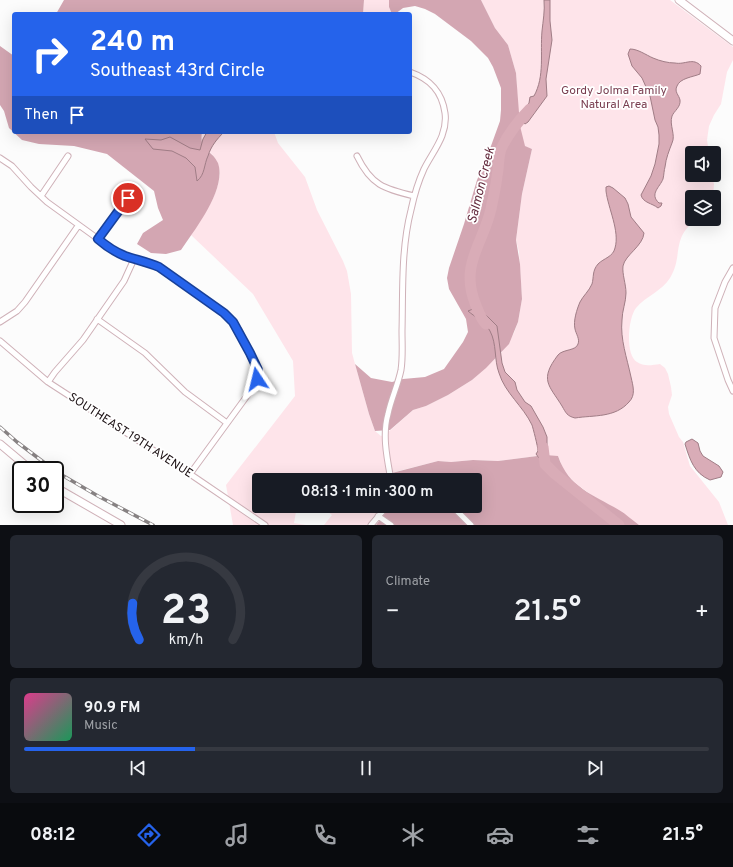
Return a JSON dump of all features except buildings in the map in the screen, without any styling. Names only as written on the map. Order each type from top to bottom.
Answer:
[{"type":"street","points":[[679,0],[733,41]]},
{"type":"street","points":[[390,473],[385,435],[387,414],[401,370],[405,236],[414,196],[424,169],[440,141],[445,128],[445,114],[441,98],[434,86],[422,76],[412,73]]},
{"type":"street","points":[[41,196],[68,156]]},
{"type":"street","points":[[357,156],[364,170],[376,183],[391,191],[414,196]]},
{"type":"street","points":[[0,158],[12,166],[41,196],[78,226],[112,250],[159,267],[224,313],[233,322],[238,330],[258,370],[257,379],[252,389],[190,474]]},
{"type":"street","points":[[98,239],[128,198]]},
{"type":"street","points":[[0,322],[17,311],[25,302],[78,226]]},
{"type":"street","points":[[48,382],[83,340],[124,281],[134,259]]},
{"type":"street","points":[[733,268],[725,282],[715,308],[714,338],[733,391]]},
{"type":"street","points":[[97,319],[145,353],[185,392],[227,423]]},
{"type":"street","name":"SOUTHEAST 19TH AVENUE","points":[[0,341],[48,382],[190,474],[265,525]]},
{"type":"street","points":[[0,444],[20,461]]},
{"type":"street","points":[[64,492],[121,525]]},
{"type":"street","points":[[371,525],[381,513]]},
{"type":"street","points":[[459,513],[471,525]]},
{"type":"street","points":[[378,516],[391,525]]},
{"type":"green space","points":[[364,0],[389,0],[389,7],[391,12],[363,12]]},
{"type":"green space","name":"Gordy Jolma Family Natural Area","points":[[481,0],[670,0],[733,47],[733,60],[727,72],[721,104],[709,126],[707,140],[708,146],[685,146],[685,182],[714,182],[714,190],[685,190],[685,226],[689,226],[683,233],[680,240],[674,270],[667,283],[644,300],[636,308],[631,320],[629,336],[631,352],[633,358],[637,362],[645,365],[660,364],[665,368],[668,374],[672,395],[668,407],[669,414],[679,437],[683,442],[690,466],[719,502],[728,525],[639,525],[619,511],[594,497],[575,483],[564,471],[558,456],[537,456],[498,461],[438,461],[391,473],[252,473],[252,513],[296,513],[294,523],[306,525],[233,525],[226,485],[295,396],[293,361],[253,294],[191,235],[212,201],[219,182],[220,172],[218,164],[213,155],[204,147],[202,134],[275,134],[278,143],[305,177],[317,210],[347,271],[351,294],[352,353],[375,431],[381,436],[385,435],[413,410],[426,406],[448,395],[472,380],[501,353],[514,333],[518,322],[522,299],[519,252],[516,240],[522,194],[532,149],[524,146],[519,126],[516,73],[508,45],[495,28]]},
{"type":"green space","points":[[329,513],[376,513],[367,525],[324,525],[332,515]]},
{"type":"shaded area","points":[[64,0],[364,0],[363,12],[57,12]]},
{"type":"shaded area","points":[[389,0],[481,0],[495,28],[508,45],[516,73],[520,126],[525,146],[532,149],[522,194],[516,240],[520,264],[522,299],[518,322],[509,344],[472,380],[448,395],[426,406],[413,410],[390,430],[375,431],[355,364],[371,378],[392,382],[403,379],[425,377],[444,369],[463,342],[468,332],[466,319],[449,289],[447,278],[477,180],[500,121],[501,110],[501,88],[493,67],[488,58],[471,41],[435,14],[425,9],[415,6],[403,8],[398,12],[391,12],[389,7]]},
{"type":"shaded area","points":[[544,0],[550,0],[552,40],[546,79],[547,96],[525,124],[519,119],[529,103],[530,97],[534,96],[540,80]]},
{"type":"shaded area","points":[[0,46],[12,55],[12,131],[9,128],[4,111],[0,105]]},
{"type":"shaded area","points":[[630,49],[639,51],[664,62],[695,62],[701,66],[700,74],[681,81],[676,88],[680,102],[671,119],[673,140],[667,158],[663,179],[655,194],[656,200],[659,203],[662,203],[658,208],[644,200],[641,195],[651,176],[655,164],[659,144],[659,135],[650,96],[642,78],[632,66],[628,54]]},
{"type":"shaded area","points":[[16,134],[202,134],[202,143],[204,147],[213,155],[218,163],[220,173],[218,185],[208,208],[181,250],[166,254],[151,253],[137,244],[143,233],[163,220],[158,208],[154,191],[107,154],[74,146],[39,144],[22,140]]},
{"type":"shaded area","points":[[206,134],[222,134],[211,149],[203,173],[197,181],[195,167],[186,158],[172,151],[153,149],[145,139],[161,140],[170,137],[190,148],[200,150]]},
{"type":"shaded area","points":[[609,186],[625,198],[631,217],[644,233],[641,242],[624,262],[623,266],[626,293],[622,317],[622,334],[633,384],[633,396],[629,402],[617,411],[604,415],[575,418],[568,415],[550,387],[547,377],[552,364],[558,355],[577,346],[579,340],[575,329],[575,322],[579,305],[592,284],[596,267],[614,251],[615,248],[615,227],[606,191],[606,187]]},
{"type":"shaded area","points":[[473,309],[485,314],[497,326],[502,363],[505,372],[515,382],[517,390],[525,402],[531,406],[543,427],[547,437],[547,453],[543,463],[536,454],[538,449],[532,425],[505,387],[497,368],[494,341],[490,331],[483,323],[468,311]]},
{"type":"shaded area","points":[[692,439],[698,443],[703,456],[719,466],[723,472],[721,477],[710,480],[696,470],[685,444]]},
{"type":"shaded area","points":[[545,455],[558,456],[568,476],[582,489],[622,512],[639,525],[376,525],[385,513],[482,513],[482,473],[392,473],[438,461],[498,461]]},
{"type":"waterway","name":"Salmon Creek","points":[[486,324],[479,314],[471,289],[471,265],[491,209],[501,149],[521,118],[530,109]]},
{"type":"waterway","name":"Salmon Creek","points":[[543,447],[545,464],[555,474],[619,525]]},
{"type":"railway","points":[[0,427],[42,461]]},
{"type":"railway","points":[[64,476],[153,525]]},
{"type":"route","points":[[128,198],[98,239],[112,250],[159,267],[224,313],[233,322],[256,364],[258,370],[257,379]]}]
